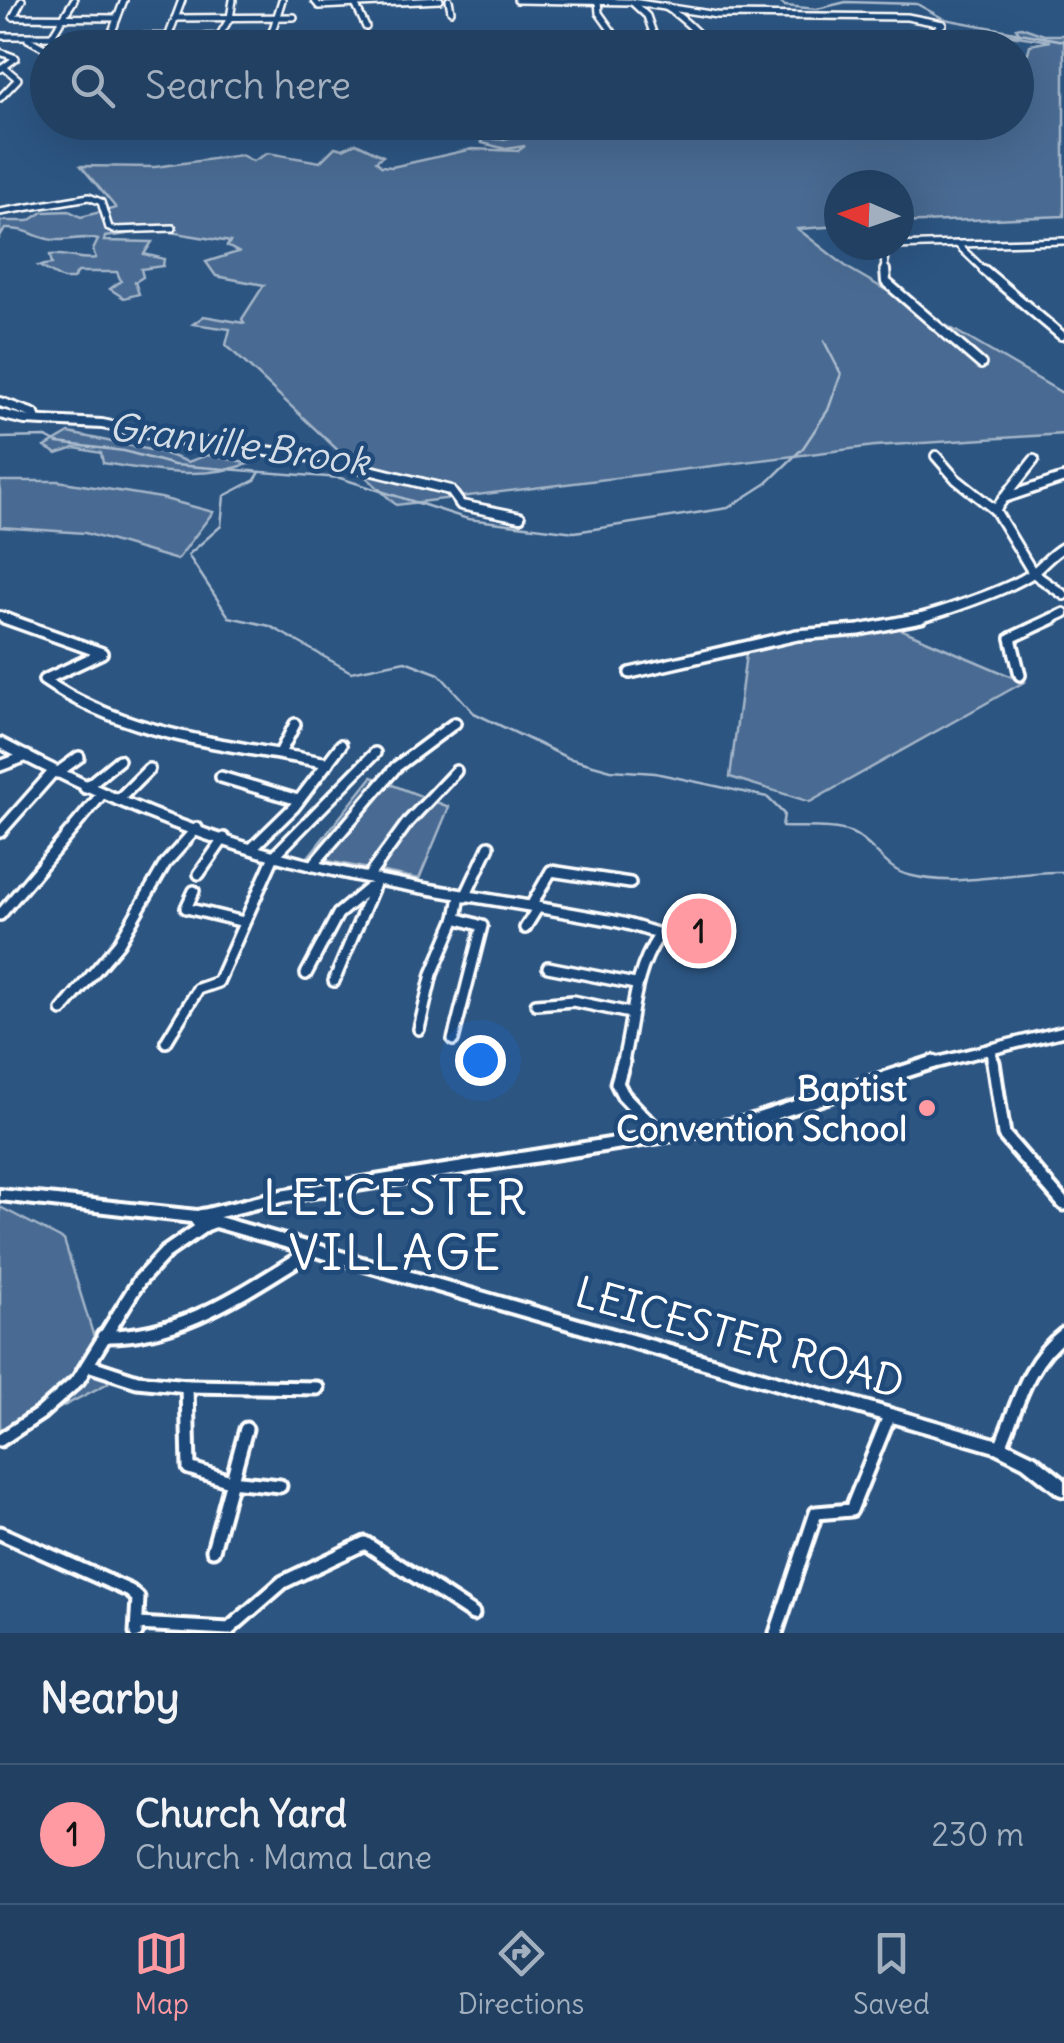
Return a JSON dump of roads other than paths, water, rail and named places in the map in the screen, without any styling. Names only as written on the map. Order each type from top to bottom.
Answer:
[{"type":"street","points":[[22,0],[14,17],[117,18]]},
{"type":"street","points":[[55,30],[74,0]]},
{"type":"street","points":[[111,30],[124,0]]},
{"type":"street","points":[[172,30],[182,0]]},
{"type":"street","points":[[224,30],[234,0]]},
{"type":"street","points":[[273,30],[282,0]]},
{"type":"street","points":[[314,0],[319,6],[440,0]]},
{"type":"street","points":[[450,0],[451,11]]},
{"type":"street","points":[[516,0],[632,2],[722,15],[907,17],[944,24],[936,29]]},
{"type":"street","points":[[593,1],[611,30]]},
{"type":"street","points":[[632,2],[647,16],[652,30]]},
{"type":"street","points":[[356,4],[366,26]]},
{"type":"street","points":[[663,5],[685,18],[691,30]]},
{"type":"street","points":[[175,18],[294,18]]},
{"type":"street","points":[[25,37],[30,40]]},
{"type":"street","points":[[1,38],[30,37]]},
{"type":"street","points":[[0,52],[16,58],[2,69],[18,78],[0,98]]},
{"type":"street","points":[[0,212],[89,197],[101,202],[109,228],[114,230],[173,228]]},
{"type":"street","points":[[981,364],[886,282],[884,251],[892,246],[1064,241]]},
{"type":"street","points":[[958,246],[1014,300],[1061,335]]},
{"type":"street","points":[[0,402],[34,414],[36,419]]},
{"type":"street","points":[[0,414],[102,424],[180,440],[321,458],[450,490],[461,504],[520,517]]},
{"type":"street","points":[[936,456],[956,479],[995,510],[1033,573],[1064,595]]},
{"type":"street","points":[[995,510],[1034,460]]},
{"type":"street","points":[[1004,498],[1064,478]]},
{"type":"street","points":[[630,673],[797,635],[906,622],[938,614],[1033,573],[1045,558],[1064,547]]},
{"type":"street","points":[[1020,676],[1011,638],[1064,613]]},
{"type":"street","points":[[0,616],[102,653],[44,678],[61,693],[151,730],[328,763]]},
{"type":"street","points":[[312,866],[336,833],[421,744],[456,723]]},
{"type":"street","points":[[280,753],[295,724]]},
{"type":"street","points":[[0,742],[84,788],[274,856],[371,882],[535,906],[618,922],[658,938],[702,945]]},
{"type":"street","points":[[252,848],[298,800],[341,746]]},
{"type":"street","points":[[166,1042],[198,989],[218,982],[244,922],[264,888],[274,856],[375,754]]},
{"type":"street","points":[[0,766],[27,756]]},
{"type":"street","points":[[0,832],[55,772],[79,756]]},
{"type":"street","points":[[84,788],[119,760]]},
{"type":"street","points":[[118,800],[149,770]]},
{"type":"street","points":[[334,981],[354,939],[371,882],[408,822],[456,771]]},
{"type":"street","points":[[222,777],[298,800]]},
{"type":"street","points":[[0,915],[102,794]]},
{"type":"street","points":[[62,1010],[119,944],[158,874],[197,828]]},
{"type":"street","points":[[199,874],[224,838]]},
{"type":"street","points":[[419,1029],[432,974],[462,897],[489,846]]},
{"type":"street","points":[[524,928],[551,872],[630,883]]},
{"type":"street","points":[[306,974],[329,922],[371,882]]},
{"type":"street","points":[[194,890],[186,908],[244,922]]},
{"type":"street","points":[[453,1040],[482,926],[456,918]]},
{"type":"street","points":[[658,938],[644,958],[635,984],[630,1036],[618,1076],[619,1090],[661,1134]]},
{"type":"street","points":[[548,967],[635,984]]},
{"type":"street","points":[[536,1004],[573,1001],[630,1013]]},
{"type":"street","points":[[0,1440],[62,1396],[88,1366],[126,1298],[153,1264],[207,1220],[284,1196],[756,1120],[875,1080],[1064,1031]]},
{"type":"street","points":[[991,1048],[1004,1135],[1064,1204]]},
{"type":"street","name":"LEICESTER ROAD","points":[[0,1195],[207,1220],[1000,1447],[1030,1461],[1064,1488]]},
{"type":"street","points":[[103,1336],[132,1338],[176,1327],[313,1250]]},
{"type":"street","points":[[1000,1447],[1029,1369],[1042,1351],[1064,1334]]},
{"type":"street","points":[[88,1366],[137,1380],[187,1386],[317,1388]]},
{"type":"street","points":[[187,1386],[189,1468],[230,1481],[280,1486]]},
{"type":"street","points":[[776,1633],[816,1513],[851,1510],[888,1416]]},
{"type":"street","points":[[214,1550],[246,1430]]},
{"type":"street","points":[[0,1533],[130,1592],[138,1598],[136,1629],[229,1631],[283,1582],[364,1543],[473,1614]]},
{"type":"waterway","points":[[777,0],[785,6],[817,9],[846,2],[917,4],[944,19],[1004,30]]},
{"type":"waterway","points":[[1034,36],[1064,41]]},
{"type":"waterway","name":"Granville Brook","points":[[0,438],[46,437],[57,443],[124,451],[174,465],[340,478],[468,519],[575,532],[728,508],[767,483],[803,448],[828,410],[841,374],[824,341]]},
{"type":"waterway","points":[[260,472],[255,480],[224,496],[221,526],[188,555],[229,617],[270,626],[351,672],[405,661],[439,674],[474,713],[568,758],[611,770],[655,773],[767,797],[784,814],[782,827],[845,830],[867,843],[893,868],[908,875],[968,880],[1064,872]]},
{"type":"place","name":"Church Yard","points":[[699,931]]},
{"type":"place","name":"Baptist Convention School","points":[[927,1108]]},
{"type":"district","name":"LEICESTER VILLAGE","points":[[396,1226]]}]
